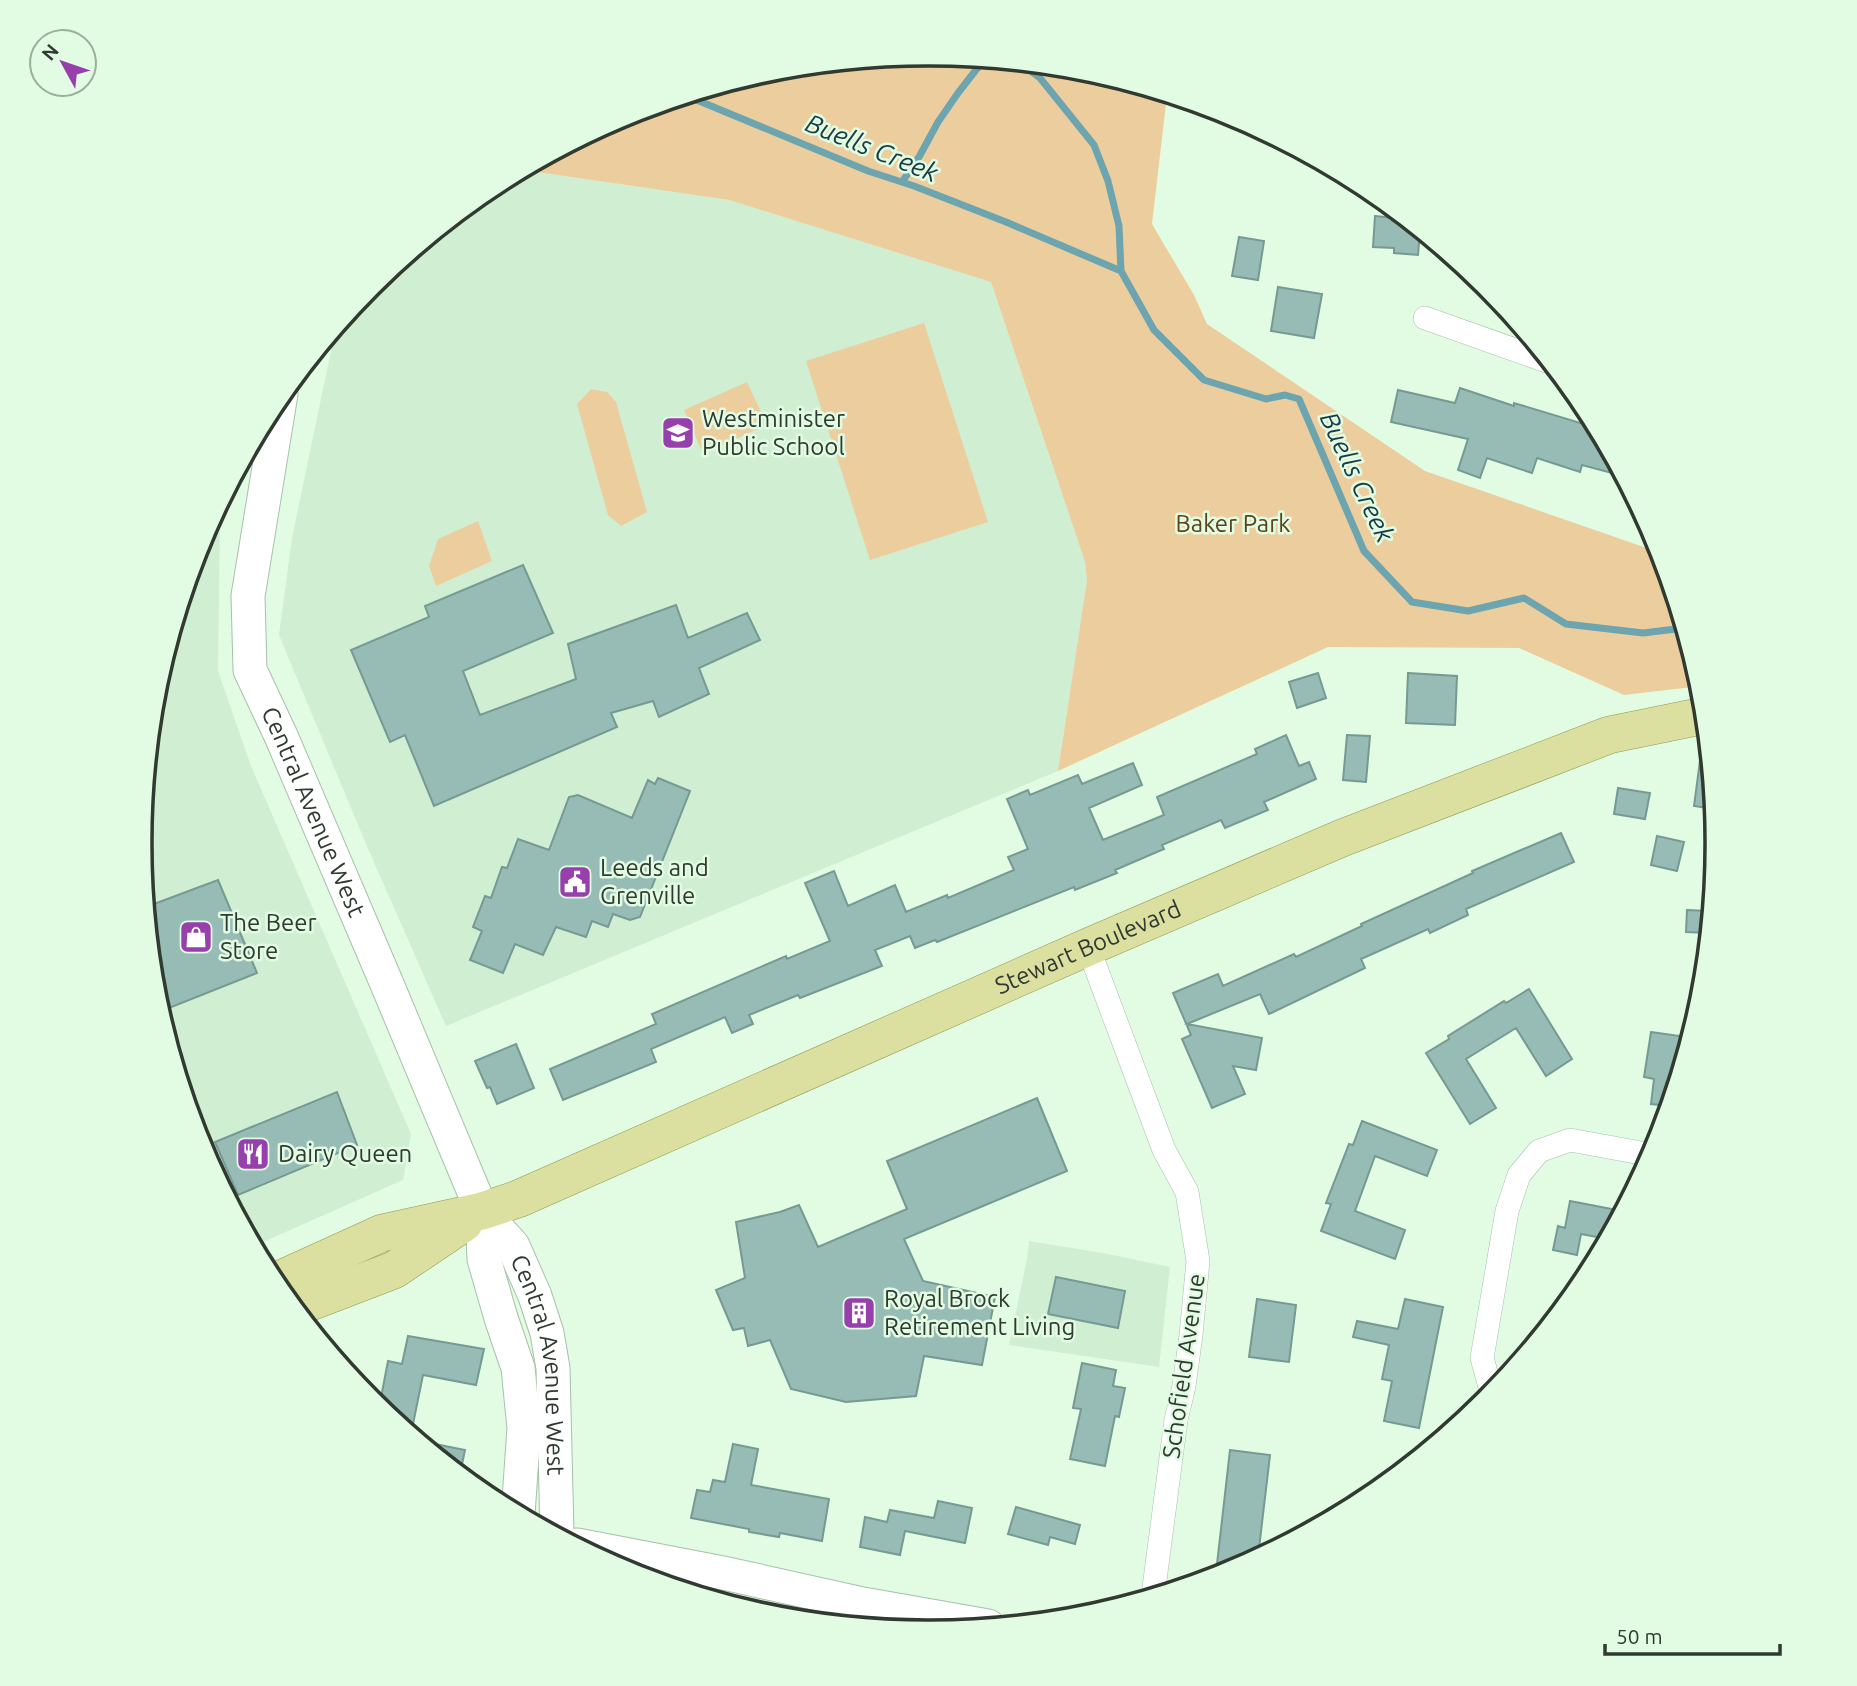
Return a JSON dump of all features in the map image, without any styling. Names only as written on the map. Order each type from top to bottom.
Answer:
[{"type":"main road","name":"Stewart Boulevard","points":[[285,1277],[382,1233],[482,1211],[518,1199],[1342,838],[1597,740],[1694,718]]},
{"type":"main road","name":"Stewart Boulevard","points":[[304,1305],[394,1270],[482,1211]]},
{"type":"street","points":[[1425,318],[1534,357]]},
{"type":"street","name":"Central Avenue West","points":[[276,423],[248,596],[250,670],[354,906],[482,1211],[513,1246],[536,1296],[547,1332],[553,1368],[557,1524]]},
{"type":"street","name":"Schofield Avenue","points":[[1088,947],[1164,1150],[1186,1192],[1198,1261],[1191,1335],[1176,1420],[1154,1585]]},
{"type":"street","points":[[1488,1381],[1482,1358],[1507,1211],[1519,1175],[1539,1151],[1570,1140],[1640,1153]]},
{"type":"street","name":"Central Avenue West","points":[[482,1211],[484,1259],[518,1368],[524,1427],[519,1502]]},
{"type":"street","points":[[613,1552],[728,1574],[863,1615],[913,1619]]},
{"type":"shaded area","name":"Westminister Public School","points":[[538,172],[729,200],[991,282],[1085,562],[1087,580],[1058,771],[446,1026],[279,635],[292,538],[332,346],[379,294],[456,227],[497,197]]},
{"type":"shaded area","points":[[220,526],[218,671],[251,766],[411,1134],[403,1180],[263,1242],[232,1186],[211,1140],[178,1044],[159,944],[154,894],[154,792],[167,692],[178,642],[193,593]]},
{"type":"shaded area","points":[[1029,1241],[1170,1267],[1159,1367],[1009,1345]]},
{"type":"green space","name":"Baker Park","points":[[928,66],[979,68],[1080,81],[1166,104],[1152,224],[1194,295],[1207,324],[1425,471],[1647,548],[1679,642],[1689,687],[1624,695],[1519,648],[1328,647],[1058,771],[1087,580],[1085,562],[991,282],[729,200],[538,172],[631,126],[679,108],[777,81],[827,73]]},
{"type":"green space","points":[[924,323],[988,522],[870,560],[806,361]]},
{"type":"green space","points":[[747,382],[767,425],[703,454],[684,410]]},
{"type":"green space","points":[[591,389],[607,392],[616,402],[647,512],[621,526],[608,515],[577,404]]},
{"type":"green space","points":[[478,521],[492,561],[436,586],[429,566],[438,539]]},
{"type":"building","points":[[1375,216],[1388,217],[1419,242],[1418,255],[1394,253],[1394,248],[1373,247]]},
{"type":"building","points":[[1239,237],[1264,241],[1258,280],[1232,276]]},
{"type":"building","points":[[1278,287],[1322,294],[1314,338],[1271,331]]},
{"type":"building","points":[[1460,388],[1514,406],[1514,403],[1581,423],[1610,473],[1582,465],[1580,472],[1537,458],[1532,473],[1487,458],[1480,478],[1458,470],[1468,439],[1391,422],[1398,390],[1455,403]]},
{"type":"building","points":[[523,565],[553,633],[463,671],[480,715],[576,679],[568,644],[676,605],[688,638],[747,613],[760,640],[699,668],[709,694],[659,717],[653,701],[611,713],[617,727],[434,806],[405,735],[390,742],[351,650],[429,617],[425,606]]},
{"type":"building","points":[[1318,673],[1326,698],[1297,708],[1289,682]]},
{"type":"building","points":[[1408,673],[1457,676],[1455,725],[1406,723]]},
{"type":"building","points":[[1286,735],[1299,766],[1309,762],[1316,779],[1264,802],[1268,810],[1225,828],[1221,820],[1162,845],[1164,849],[1115,870],[1117,873],[1075,890],[1074,887],[937,942],[935,940],[915,948],[910,936],[875,950],[882,966],[749,1015],[753,1024],[732,1033],[725,1017],[651,1049],[656,1062],[563,1100],[550,1069],[656,1024],[652,1014],[786,956],[787,959],[830,941],[805,883],[834,871],[848,906],[895,885],[906,912],[947,895],[948,898],[1014,870],[1008,857],[1028,849],[1007,799],[1028,790],[1030,795],[1078,775],[1082,784],[1133,763],[1142,785],[1089,808],[1103,840],[1164,815],[1157,797],[1257,754],[1255,749]]},
{"type":"building","points":[[1347,735],[1370,736],[1366,782],[1343,780]]},
{"type":"building","points":[[1700,761],[1704,807],[1694,806]]},
{"type":"building","name":"Leeds and Grenville","points":[[658,778],[690,791],[640,917],[630,920],[613,914],[608,927],[592,921],[586,937],[556,927],[543,955],[515,944],[503,973],[470,960],[482,931],[473,927],[485,896],[491,898],[502,867],[507,868],[518,839],[549,850],[569,797],[578,795],[632,818],[648,780],[655,784]]},
{"type":"building","points":[[1618,788],[1650,793],[1645,819],[1614,814]]},
{"type":"building","points":[[1561,833],[1574,862],[1466,909],[1468,915],[1430,933],[1428,929],[1361,959],[1365,968],[1269,1014],[1260,994],[1187,1024],[1262,1038],[1256,1070],[1233,1066],[1245,1094],[1212,1108],[1182,1039],[1191,1035],[1173,993],[1218,974],[1223,986],[1294,954],[1296,957],[1473,873],[1472,871]]},
{"type":"building","points":[[1657,836],[1684,842],[1677,871],[1651,865]]},
{"type":"building","name":"The Beer Store","points":[[218,880],[257,973],[170,1008],[155,904]]},
{"type":"building","points":[[1687,910],[1701,911],[1699,933],[1686,932]]},
{"type":"building","points":[[1529,989],[1572,1059],[1546,1076],[1516,1028],[1466,1059],[1496,1108],[1470,1124],[1426,1053],[1504,1001],[1506,1003]]},
{"type":"building","points":[[1651,1032],[1680,1036],[1659,1105],[1651,1104],[1654,1079],[1644,1077]]},
{"type":"building","points":[[516,1044],[534,1088],[497,1104],[475,1061]]},
{"type":"building","points":[[337,1092],[357,1145],[238,1195],[215,1142]]},
{"type":"building","name":"Royal Brock Retirement Living","points":[[1037,1098],[1067,1171],[904,1239],[923,1281],[995,1297],[982,1365],[924,1356],[916,1396],[846,1402],[791,1389],[770,1340],[748,1346],[744,1328],[733,1330],[716,1290],[745,1278],[736,1222],[799,1205],[818,1247],[907,1209],[887,1161]]},
{"type":"building","points":[[1362,1121],[1437,1150],[1427,1176],[1375,1156],[1355,1211],[1405,1230],[1395,1259],[1321,1231],[1331,1204],[1326,1203],[1349,1144],[1353,1145]]},
{"type":"building","points":[[1570,1201],[1613,1209],[1597,1237],[1581,1234],[1577,1255],[1553,1250],[1558,1226],[1565,1228]]},
{"type":"building","points":[[1056,1277],[1125,1291],[1118,1328],[1048,1314]]},
{"type":"building","points":[[1257,1299],[1296,1305],[1289,1362],[1249,1357]]},
{"type":"building","points":[[1405,1299],[1443,1307],[1419,1428],[1384,1421],[1392,1381],[1382,1379],[1389,1345],[1353,1337],[1357,1321],[1398,1329]]},
{"type":"building","points":[[408,1336],[484,1349],[476,1385],[423,1375],[413,1423],[382,1394],[388,1361],[402,1364]]},
{"type":"building","points":[[1082,1363],[1116,1370],[1113,1386],[1125,1388],[1119,1417],[1115,1416],[1105,1466],[1070,1459],[1081,1409],[1073,1408]]},
{"type":"building","points":[[733,1444],[758,1449],[751,1485],[829,1499],[822,1541],[780,1533],[779,1537],[749,1532],[749,1529],[691,1518],[697,1490],[710,1492],[713,1480],[725,1482]]},
{"type":"building","points":[[439,1445],[465,1450],[462,1464]]},
{"type":"building","points":[[1230,1450],[1270,1455],[1259,1545],[1217,1563]]},
{"type":"building","points":[[938,1501],[972,1508],[965,1543],[905,1531],[900,1555],[860,1547],[865,1517],[887,1522],[890,1510],[934,1518]]},
{"type":"building","points":[[1016,1507],[1080,1525],[1075,1544],[1050,1537],[1048,1545],[1008,1534]]},
{"type":"waterway","points":[[902,182],[938,122],[977,68]]},
{"type":"waterway","points":[[1034,74],[1094,145],[1108,181],[1119,226],[1121,271]]},
{"type":"waterway","name":"Buells Creek","points":[[700,101],[868,171],[1006,222],[1121,271],[1154,330],[1204,380],[1266,399],[1285,395],[1299,399],[1364,551],[1412,602],[1468,611],[1524,598],[1566,624],[1643,633],[1675,629]]},
{"type":"place","name":"Westminister Public School","points":[[678,433]]},
{"type":"place","name":"Leeds and Grenville","points":[[575,882]]},
{"type":"place","name":"The Beer Store","points":[[196,937]]},
{"type":"place","name":"Dairy Queen","points":[[253,1154]]},
{"type":"place","name":"Royal Brock Retirement Living","points":[[859,1313]]}]
